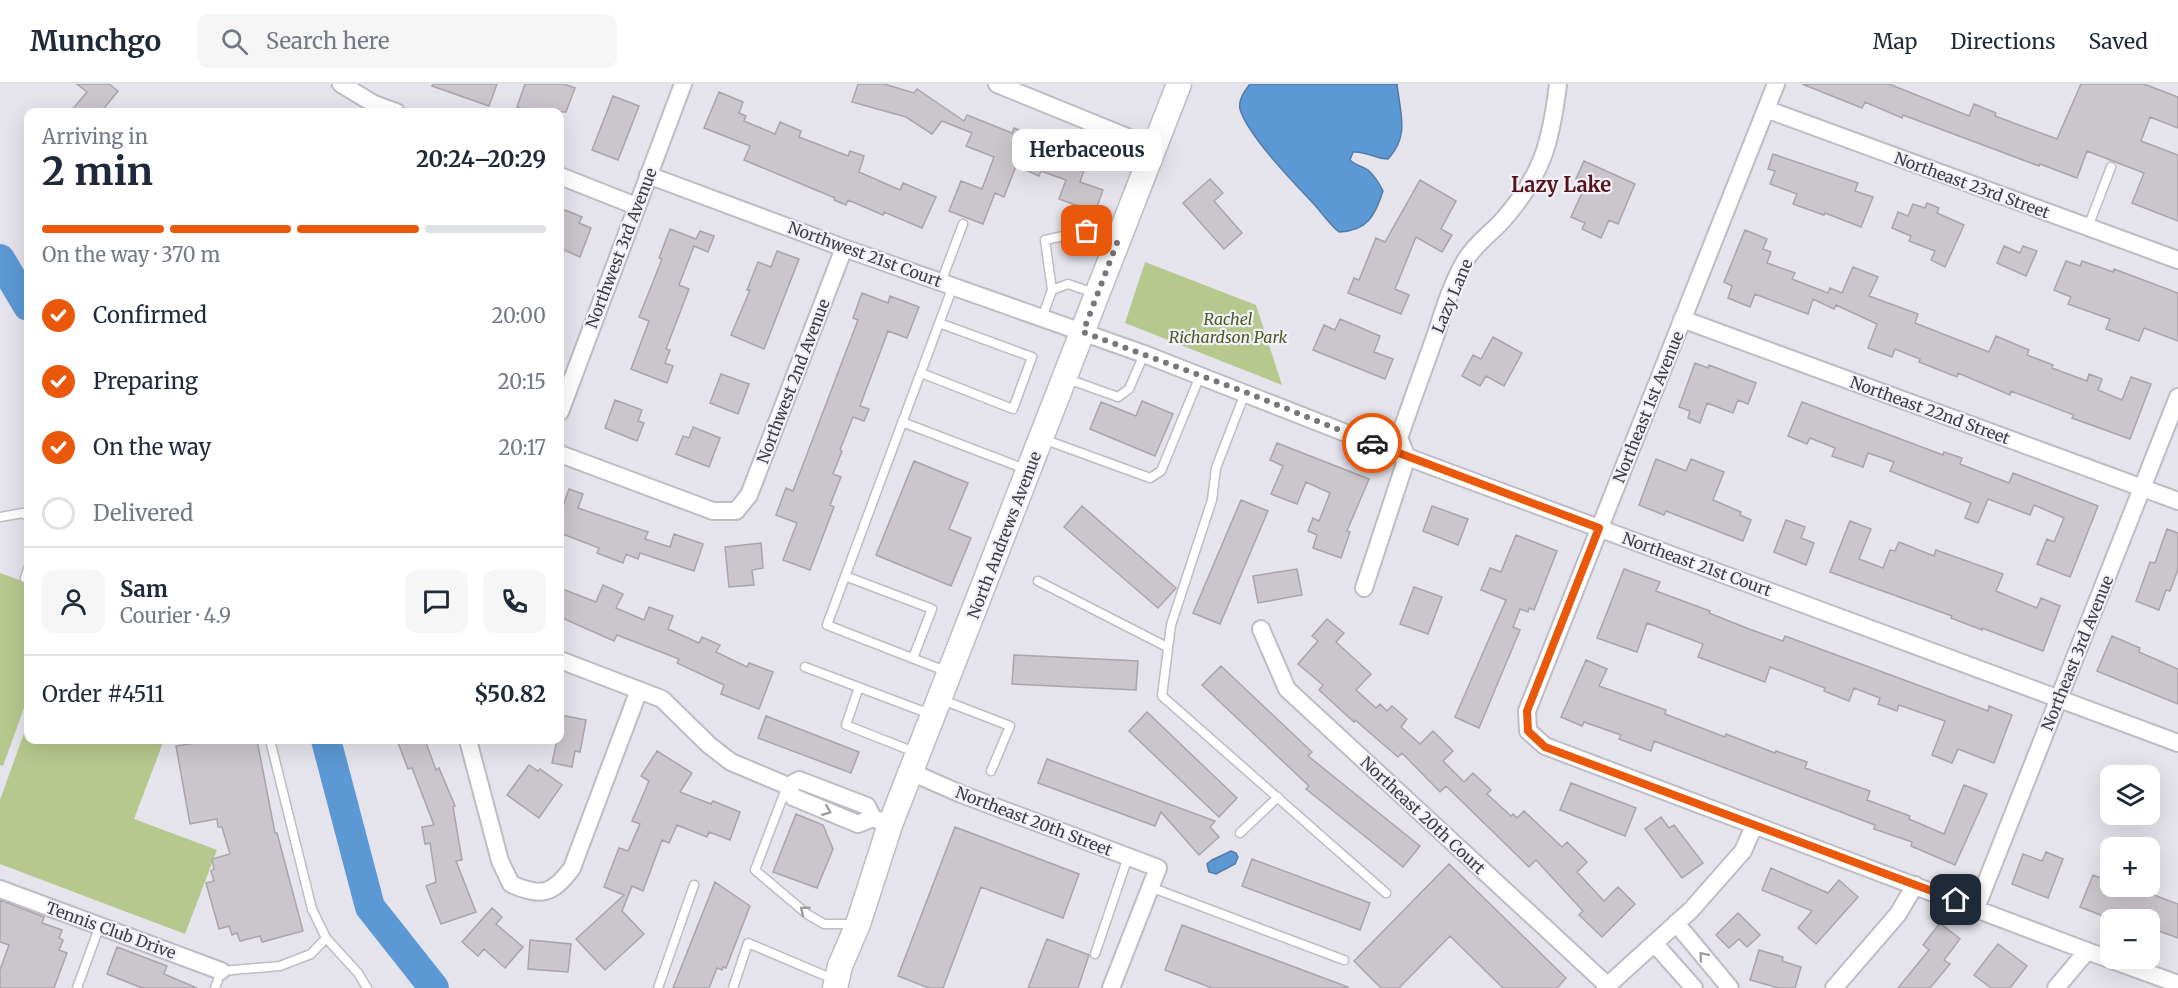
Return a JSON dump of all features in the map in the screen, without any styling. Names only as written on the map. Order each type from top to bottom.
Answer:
[{"type":"main road","name":"North Andrews Avenue","points":[[836,984],[840,966],[858,924],[881,822],[915,763],[1179,84]]},
{"type":"street","points":[[341,84],[385,108]]},
{"type":"street","name":"Northwest 3rd Avenue","points":[[564,387],[682,84]]},
{"type":"street","points":[[997,84],[1154,147]]},
{"type":"street","name":"Lazy Lane","points":[[1407,457],[1399,438],[1451,292],[1474,247],[1500,223],[1513,207],[1542,162],[1551,136],[1558,84]]},
{"type":"street","name":"Northeast 1st Avenue","points":[[1754,826],[1545,747],[1528,731],[1527,711],[1776,84]]},
{"type":"street","name":"Northeast 23rd Street","points":[[1766,109],[2178,260]]},
{"type":"street","name":"Northwest 21st Court","points":[[648,175],[844,248],[1083,332]]},
{"type":"street","points":[[564,178],[636,206]]},
{"type":"street","name":"Northwest 2nd Avenue","points":[[564,455],[713,511],[736,511],[749,495],[844,248]]},
{"type":"street","name":"Northeast 22nd Street","points":[[1682,319],[2178,501]]},
{"type":"street","name":"Northeast 21st Court","points":[[1083,332],[1245,392],[1407,457],[2178,743]]},
{"type":"street","name":"Northeast 3rd Avenue","points":[[1976,908],[2178,397]]},
{"type":"street","points":[[1364,588],[1407,457]]},
{"type":"street","name":"Northeast 20th Court","points":[[1261,629],[1287,690],[1606,986]]},
{"type":"street","points":[[564,662],[662,699],[709,745],[731,762],[788,786],[799,780],[867,806],[881,822]]},
{"type":"street","points":[[469,744],[500,861],[507,876],[511,884],[540,893],[560,885],[572,868],[639,690]]},
{"type":"street","name":"Northeast 20th Street","points":[[915,763],[961,794],[1158,868],[1150,887]]},
{"type":"street","points":[[1606,986],[1676,923],[1743,851],[1754,826],[2178,984]]},
{"type":"street","points":[[1834,988],[1898,914],[1915,885]]},
{"type":"street","points":[[1111,988],[1150,887]]},
{"type":"street","name":"Tennis Club Drive","points":[[0,889],[221,971]]},
{"type":"street","points":[[1676,923],[1730,988]]},
{"type":"street","points":[[1654,943],[1694,988]]},
{"type":"street","points":[[2056,988],[2087,951]]},
{"type":"lane","points":[[2088,227],[2111,167]]},
{"type":"lane","points":[[950,673],[827,624],[939,323],[963,224]]},
{"type":"lane","points":[[1042,318],[1052,290],[1045,240],[1087,231],[1117,243]]},
{"type":"lane","points":[[1052,290],[1068,284],[1097,294]]},
{"type":"lane","points":[[921,373],[1013,409],[1032,357],[939,323]]},
{"type":"lane","points":[[1065,377],[1118,397],[1129,389],[1144,354]]},
{"type":"lane","points":[[1041,438],[1150,478],[1161,471],[1200,376]]},
{"type":"lane","points":[[1245,392],[1216,468],[1212,500],[1171,625],[1162,696],[1386,894]]},
{"type":"lane","points":[[902,422],[1029,471]]},
{"type":"lane","points":[[0,517],[24,514]]},
{"type":"lane","points":[[845,576],[932,609],[913,658]]},
{"type":"lane","points":[[1038,581],[1167,647]]},
{"type":"lane","points":[[805,667],[859,687],[1010,726],[991,771]]},
{"type":"lane","points":[[859,687],[846,725],[915,763]]},
{"type":"lane","points":[[271,744],[312,909],[326,938],[358,973],[367,988]]},
{"type":"lane","points":[[788,786],[755,870],[807,914],[824,924],[858,924]]},
{"type":"lane","points":[[1240,833],[1278,797]]},
{"type":"lane","points":[[1095,954],[1128,857]]},
{"type":"lane","points":[[658,988],[694,885]]},
{"type":"lane","points":[[1150,887],[1344,960]]},
{"type":"lane","points":[[77,988],[100,925]]},
{"type":"lane","points":[[215,988],[221,971],[280,966],[311,954],[326,938]]},
{"type":"lane","points":[[733,988],[748,943],[836,984]]},
{"type":"green space","name":"Rachel Richardson Park","points":[[1145,262],[1256,305],[1282,385],[1125,323]]},
{"type":"green space","points":[[0,573],[24,582],[24,708],[3,766],[0,765]]},
{"type":"green space","points":[[24,733],[24,744],[162,744],[134,819],[217,850],[185,934],[0,864],[0,800]]},
{"type":"water","points":[[1250,84],[1397,84],[1402,124],[1395,150],[1388,159],[1353,152],[1350,160],[1368,170],[1383,191],[1373,215],[1363,225],[1357,229],[1339,232],[1261,144],[1251,131],[1240,109],[1241,99]]},
{"type":"water","points":[[1231,851],[1238,857],[1235,864],[1216,874],[1209,872],[1207,864]]},
{"type":"building","points":[[77,84],[109,84],[118,91],[104,108],[73,108],[87,92]]},
{"type":"building","points":[[433,84],[497,84],[489,106],[432,86]]},
{"type":"building","points":[[525,84],[564,84],[575,88],[566,112],[564,108],[517,107]]},
{"type":"building","points":[[858,84],[884,84],[914,93],[917,89],[964,121],[967,115],[1012,133],[1014,128],[1088,158],[1080,182],[1103,190],[1095,212],[1059,199],[1066,180],[1041,171],[1039,176],[1016,166],[1004,197],[995,193],[983,224],[949,211],[961,181],[982,189],[994,157],[966,146],[972,133],[942,121],[932,134],[906,117],[852,102]]},
{"type":"building","points":[[1802,84],[1889,84],[1969,116],[1974,104],[1996,113],[1995,116],[2057,139],[2081,84],[2144,84],[2178,97],[2178,128],[2150,117],[2141,141],[2178,155],[2178,221],[2132,203],[2144,173],[2087,151],[2077,178],[1903,115],[1902,118],[1865,102],[1862,108]]},
{"type":"building","points":[[719,92],[743,102],[739,113],[746,116],[744,121],[775,134],[780,122],[801,131],[799,137],[848,156],[850,151],[864,156],[859,172],[900,190],[903,183],[936,197],[922,228],[848,200],[846,205],[834,200],[835,198],[744,160],[750,146],[704,128]]},
{"type":"building","points":[[613,96],[639,106],[618,160],[592,150]]},
{"type":"building","points":[[1773,154],[1858,183],[1855,191],[1873,197],[1861,227],[1793,204],[1797,194],[1770,184],[1775,171],[1768,169]]},
{"type":"building","points":[[1584,161],[1635,184],[1618,224],[1609,220],[1601,238],[1582,229],[1585,223],[1571,217],[1586,184],[1576,179]]},
{"type":"building","points":[[1210,179],[1223,193],[1214,201],[1242,233],[1224,249],[1183,203]]},
{"type":"building","points":[[1420,180],[1456,201],[1441,229],[1452,235],[1442,252],[1416,237],[1395,289],[1409,295],[1401,314],[1348,293],[1354,278],[1359,280],[1376,238],[1385,242]]},
{"type":"building","points":[[1927,203],[1939,208],[1937,213],[1964,225],[1945,267],[1931,260],[1935,251],[1909,241],[1911,236],[1892,228],[1898,212],[1908,216],[1913,204],[1925,208]]},
{"type":"building","points":[[564,210],[582,217],[579,223],[591,228],[580,257],[564,250]]},
{"type":"building","points":[[670,229],[696,239],[700,231],[714,236],[708,252],[694,246],[679,285],[689,289],[666,349],[670,350],[665,363],[673,366],[667,383],[631,369],[649,321],[639,317],[662,259],[659,258]]},
{"type":"building","points":[[1745,230],[1767,239],[1763,249],[1771,252],[1767,263],[1795,273],[1792,279],[1828,293],[1830,288],[1842,293],[1853,267],[1878,277],[1869,296],[1918,314],[1915,323],[1989,352],[1996,336],[2029,350],[2027,355],[2053,365],[2052,368],[2087,381],[2089,374],[2102,379],[2098,390],[2122,400],[2131,377],[2151,384],[2130,439],[2072,418],[2074,415],[2011,391],[2010,395],[1958,373],[1957,377],[1919,362],[1920,359],[1895,349],[1892,357],[1868,348],[1877,324],[1836,305],[1834,309],[1813,299],[1808,314],[1755,294],[1750,307],[1728,298],[1732,286],[1724,282]]},
{"type":"building","points":[[2004,246],[2020,253],[2023,246],[2037,251],[2026,276],[1997,263]]},
{"type":"building","points":[[777,251],[799,259],[764,349],[731,335],[750,290],[747,290],[758,262],[771,267]]},
{"type":"building","points":[[2066,261],[2080,266],[2082,261],[2113,272],[2114,269],[2178,293],[2178,341],[2144,328],[2139,341],[2106,329],[2110,319],[2068,304],[2071,297],[2054,290]]},
{"type":"building","points":[[862,293],[888,303],[890,296],[919,307],[907,338],[888,331],[860,406],[869,409],[864,421],[853,417],[840,450],[842,451],[833,474],[841,477],[830,505],[834,507],[810,570],[783,560],[797,523],[776,515],[786,488],[793,491],[858,320],[853,318]]},
{"type":"building","points":[[1340,319],[1380,336],[1374,352],[1393,359],[1385,379],[1313,350],[1324,325],[1335,330]]},
{"type":"building","points":[[1493,337],[1522,353],[1504,386],[1486,376],[1480,386],[1462,376],[1473,355],[1481,359]]},
{"type":"building","points":[[1695,363],[1708,368],[1709,365],[1756,383],[1748,404],[1738,400],[1733,413],[1707,403],[1700,423],[1688,418],[1690,411],[1679,407]]},
{"type":"building","points":[[721,374],[749,384],[738,414],[710,403]]},
{"type":"building","points":[[615,400],[642,410],[638,421],[644,423],[637,441],[605,428]]},
{"type":"building","points":[[1142,401],[1173,414],[1155,456],[1090,429],[1101,402],[1136,416]]},
{"type":"building","points":[[1802,402],[1943,455],[1944,452],[1962,458],[1960,464],[2009,483],[2013,473],[2098,506],[2070,577],[2037,564],[2047,539],[2054,542],[2064,518],[2034,505],[2030,515],[1988,499],[1978,523],[1965,518],[1971,503],[1890,471],[1894,462],[1868,453],[1863,467],[1832,456],[1835,448],[1810,438],[1807,444],[1788,436]]},
{"type":"building","points":[[693,427],[720,438],[709,467],[676,454],[683,436],[689,438]]},
{"type":"building","points":[[1277,443],[1369,479],[1347,531],[1350,532],[1341,558],[1313,548],[1317,535],[1308,531],[1313,518],[1319,521],[1330,493],[1306,482],[1297,504],[1271,494],[1283,466],[1270,460]]},
{"type":"building","points":[[1656,459],[1686,471],[1691,459],[1724,472],[1713,500],[1741,512],[1740,515],[1751,520],[1743,541],[1666,511],[1664,515],[1639,505]]},
{"type":"building","points":[[914,461],[968,483],[949,529],[971,538],[951,586],[876,555]]},
{"type":"building","points":[[569,489],[583,494],[578,508],[648,532],[645,539],[670,547],[674,534],[703,544],[694,571],[640,553],[638,559],[626,554],[623,563],[597,553],[599,548],[564,535],[564,503]]},
{"type":"building","points":[[1241,500],[1268,511],[1220,624],[1193,613]]},
{"type":"building","points":[[1082,506],[1176,588],[1158,608],[1064,527]]},
{"type":"building","points":[[1432,506],[1468,519],[1458,545],[1423,531]]},
{"type":"building","points":[[1786,520],[1805,527],[1801,538],[1814,543],[1806,565],[1774,552]]},
{"type":"building","points":[[1850,521],[1871,529],[1859,559],[1883,568],[1890,550],[1895,551],[1899,542],[1934,556],[1936,550],[2003,574],[1996,591],[2037,608],[2041,598],[2060,606],[2043,651],[1830,572]]},
{"type":"building","points":[[2167,529],[2178,533],[2178,569],[2170,591],[2166,590],[2159,610],[2136,601],[2150,562],[2155,563]]},
{"type":"building","points":[[1516,535],[1557,551],[1534,610],[1529,608],[1528,612],[1520,609],[1513,627],[1520,630],[1479,728],[1455,717],[1506,600],[1481,590],[1490,568],[1501,572]]},
{"type":"building","points":[[761,543],[763,568],[752,570],[754,585],[729,587],[725,547]]},
{"type":"building","points":[[1297,569],[1302,595],[1258,603],[1253,576]]},
{"type":"building","points":[[1624,569],[1660,582],[1656,591],[1710,611],[1709,613],[1749,629],[1783,641],[1785,636],[1988,711],[1989,706],[2012,715],[1994,763],[1958,749],[1952,763],[1932,755],[1945,721],[1899,705],[1897,711],[1878,704],[1880,698],[1854,688],[1849,701],[1824,691],[1825,688],[1770,667],[1765,682],[1698,657],[1703,644],[1647,623],[1637,652],[1597,638]]},
{"type":"building","points":[[603,585],[623,594],[616,608],[644,620],[649,607],[673,616],[668,629],[699,643],[702,637],[720,645],[716,652],[747,667],[749,663],[773,672],[759,709],[721,694],[724,685],[677,663],[679,659],[617,635],[614,641],[564,619],[564,590],[596,602]]},
{"type":"building","points":[[1414,587],[1442,597],[1428,634],[1400,624]]},
{"type":"building","points":[[1327,619],[1344,633],[1336,642],[1371,674],[1356,690],[1376,708],[1380,704],[1387,711],[1392,706],[1407,719],[1401,727],[1420,744],[1433,731],[1453,751],[1443,761],[1464,782],[1473,773],[1491,790],[1487,794],[1511,816],[1513,814],[1517,818],[1524,811],[1562,847],[1567,842],[1587,862],[1577,872],[1604,901],[1618,887],[1635,904],[1602,937],[1579,915],[1583,911],[1536,860],[1529,867],[1446,786],[1440,792],[1402,753],[1398,757],[1319,690],[1323,685],[1298,664],[1318,641],[1312,636]]},
{"type":"building","points":[[2112,636],[2140,648],[2139,652],[2178,669],[2178,704],[2097,671]]},
{"type":"building","points":[[1014,655],[1138,661],[1136,690],[1012,684]]},
{"type":"building","points":[[1586,660],[1607,669],[1599,686],[1666,710],[1665,714],[1725,737],[1726,734],[1775,753],[1776,751],[1807,762],[1805,768],[1870,791],[1867,800],[1910,816],[1909,819],[1944,834],[1964,785],[1987,794],[1955,865],[1911,846],[1912,842],[1874,829],[1875,825],[1654,741],[1651,751],[1619,739],[1621,735],[1584,722],[1582,726],[1561,717]]},
{"type":"building","points":[[1221,666],[1312,752],[1308,756],[1420,846],[1403,867],[1306,789],[1309,786],[1202,685]]},
{"type":"building","points":[[1147,712],[1237,798],[1219,817],[1129,731]]},
{"type":"building","points":[[564,716],[586,720],[580,752],[575,751],[572,767],[552,763],[556,744],[564,744]]},
{"type":"building","points":[[766,716],[859,752],[851,773],[758,738]]},
{"type":"building","points":[[258,744],[275,833],[277,833],[303,931],[262,942],[260,936],[240,941],[237,933],[232,935],[229,926],[219,929],[206,883],[214,881],[211,871],[214,869],[212,859],[230,854],[222,827],[218,827],[217,819],[190,824],[176,746]]},
{"type":"building","points":[[399,744],[426,744],[436,770],[439,768],[455,806],[453,807],[462,860],[456,861],[476,912],[441,924],[426,886],[436,882],[430,843],[425,844],[422,827],[434,825],[412,768],[408,769]]},
{"type":"building","points":[[657,751],[692,773],[680,792],[711,804],[713,801],[740,812],[730,840],[709,832],[707,837],[677,825],[669,843],[662,840],[643,891],[632,886],[622,911],[644,934],[605,970],[576,939],[624,895],[604,887],[619,848],[628,851],[640,824],[632,821],[649,781],[641,776]]},
{"type":"building","points":[[1047,759],[1215,821],[1210,827],[1219,837],[1199,855],[1161,812],[1155,826],[1038,783]]},
{"type":"building","points":[[529,765],[538,771],[540,769],[562,785],[539,818],[507,795]]},
{"type":"building","points":[[1571,783],[1636,808],[1625,836],[1560,810]]},
{"type":"building","points":[[796,814],[823,825],[833,849],[817,888],[773,872]]},
{"type":"building","points":[[1661,817],[1669,828],[1674,825],[1703,863],[1682,878],[1645,829]]},
{"type":"building","points":[[955,827],[1079,874],[1063,918],[981,887],[943,988],[929,988],[898,976]]},
{"type":"building","points":[[2046,852],[2063,859],[2048,898],[2012,884],[2023,854],[2042,861]]},
{"type":"building","points":[[1252,859],[1370,903],[1360,930],[1242,886]]},
{"type":"building","points":[[1449,864],[1566,978],[1557,988],[1503,988],[1450,936],[1399,988],[1381,988],[1354,961]]},
{"type":"building","points":[[1771,868],[1828,893],[1839,880],[1858,897],[1816,944],[1798,928],[1812,911],[1762,890]]},
{"type":"building","points":[[2093,875],[2100,878],[2100,897],[2159,897],[2178,904],[2178,938],[2160,932],[2160,909],[2100,909],[2100,915],[2080,907]]},
{"type":"building","points":[[715,882],[750,906],[726,968],[723,967],[722,970],[717,968],[709,988],[673,988]]},
{"type":"building","points":[[0,900],[44,917],[42,923],[62,930],[59,938],[63,940],[59,950],[67,953],[54,988],[0,988],[0,970],[9,945],[0,942]]},
{"type":"building","points":[[492,908],[502,917],[496,924],[523,947],[505,968],[484,949],[478,956],[462,942]]},
{"type":"building","points":[[1738,913],[1760,935],[1747,947],[1739,939],[1729,948],[1716,935]]},
{"type":"building","points":[[1940,923],[1960,939],[1944,960],[1950,964],[1930,988],[1898,988],[1929,950],[1923,945]]},
{"type":"building","points":[[1182,925],[1348,988],[1212,988],[1165,970]]},
{"type":"building","points":[[1047,939],[1089,955],[1078,988],[1028,988]]},
{"type":"building","points":[[530,940],[571,944],[568,972],[528,969]]},
{"type":"building","points":[[1998,944],[2027,966],[2010,988],[1991,988],[1974,975]]},
{"type":"building","points":[[117,947],[167,966],[164,974],[197,988],[142,988],[107,974]]},
{"type":"building","points":[[1759,950],[1783,957],[1782,961],[1801,967],[1795,988],[1779,988],[1750,980]]},
{"type":"waterway","points":[[0,259],[24,299]]},
{"type":"waterway","points":[[327,744],[370,907],[434,988]]},
{"type":"way so far","points":[[1087,231],[1117,243],[1083,332],[1245,392],[1372,443]]},
{"type":"place","name":"Herbaceous","points":[[1087,231]]},
{"type":"district","name":"Lazy Lake","points":[[1561,184]]},
{"type":"route","points":[[1372,443],[1599,528],[1527,711],[1528,731],[1545,747],[1956,900]]}]
